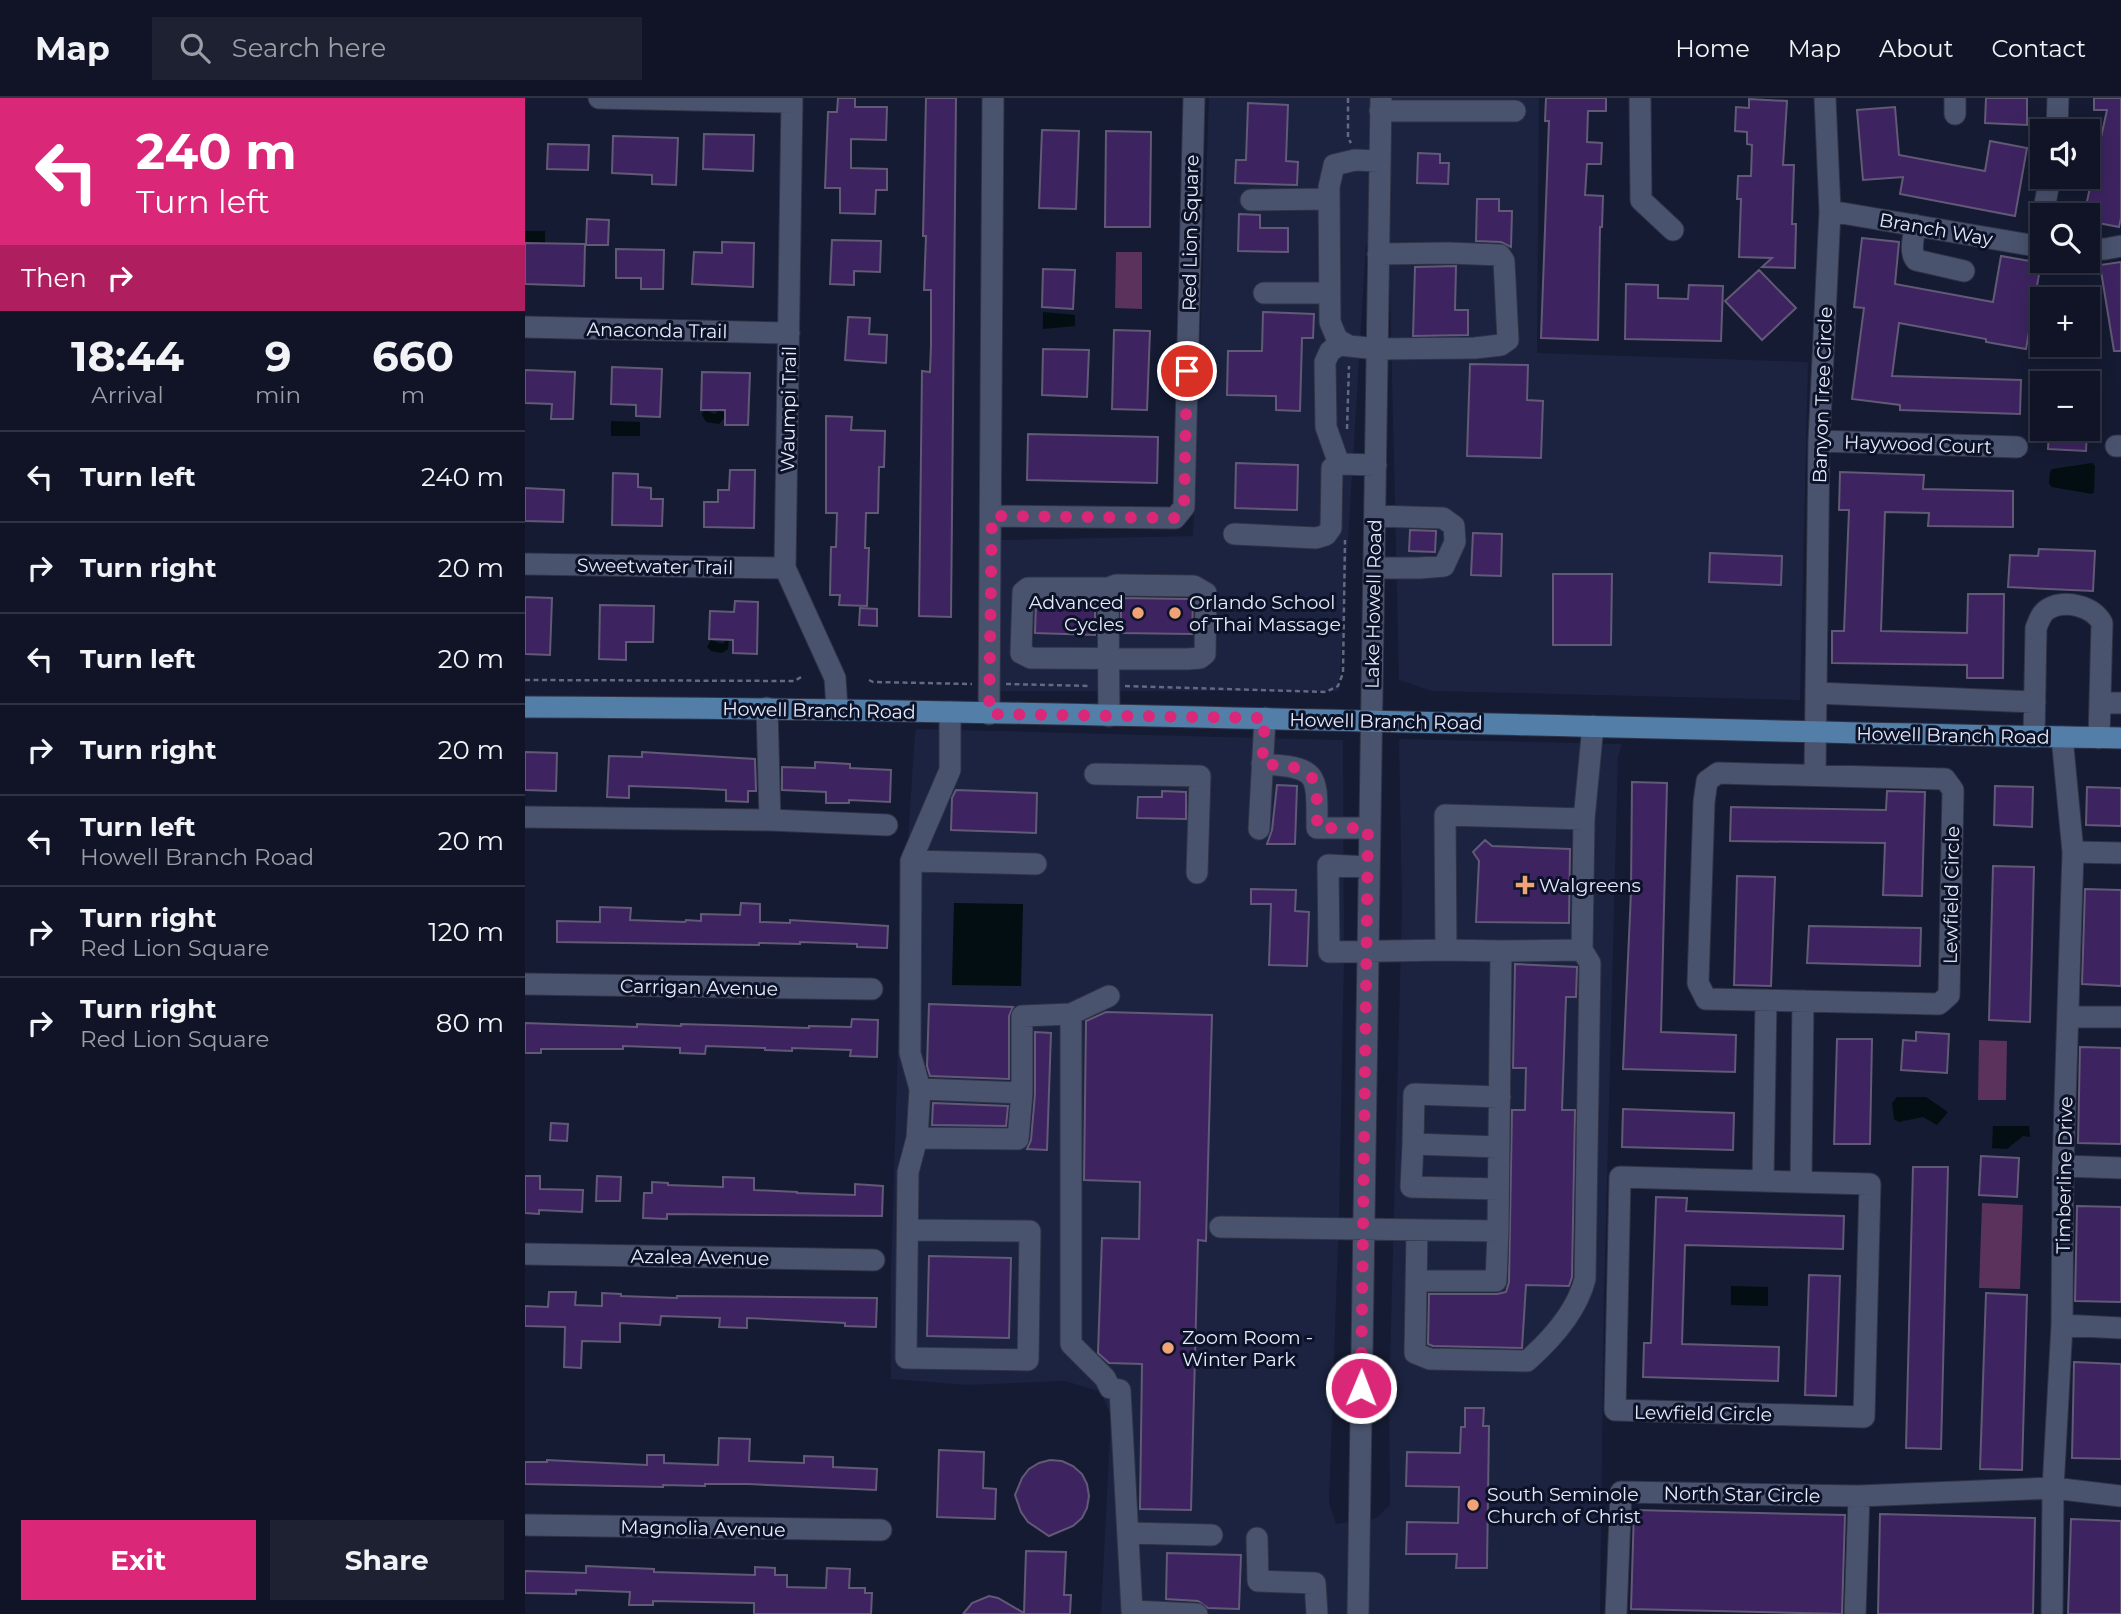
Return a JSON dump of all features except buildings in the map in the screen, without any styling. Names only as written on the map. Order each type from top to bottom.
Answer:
[{"type":"main road","name":"Howell Branch Road","points":[[525,707],[837,708],[989,714],[2121,738]]},
{"type":"street","points":[[599,98],[792,100]]},
{"type":"street","points":[[989,714],[993,98]]},
{"type":"street","name":"Red Lion Square","points":[[992,516],[1175,518],[1184,507],[1194,98]]},
{"type":"street","points":[[1640,98],[1641,200],[1673,230]]},
{"type":"street","name":"Banyon Tree Circle","points":[[1815,732],[1819,441],[1831,211],[1825,98]]},
{"type":"street","points":[[2058,119],[2059,98]]},
{"type":"street","name":"Waumpi Trail","points":[[792,100],[785,568],[835,678],[837,708]]},
{"type":"street","points":[[1380,105],[1515,111]]},
{"type":"street","name":"Lake Howell Road","points":[[1358,1614],[1377,349],[1387,254],[1380,161],[1380,105]]},
{"type":"street","points":[[1349,353],[1337,339],[1330,323],[1329,187],[1334,165],[1355,160],[1380,161]]},
{"type":"street","points":[[1251,200],[1329,200]]},
{"type":"street","name":"Branch Way","points":[[1831,211],[2030,245]]},
{"type":"street","points":[[1915,225],[1912,249],[1916,260],[1964,271]]},
{"type":"street","points":[[2100,249],[2121,246]]},
{"type":"street","points":[[1339,464],[1327,432],[1325,362],[1330,351],[1340,345],[1349,353],[1377,349],[1475,348],[1501,345],[1508,340],[1504,261],[1500,255],[1387,254]]},
{"type":"street","points":[[1264,293],[1328,293]]},
{"type":"street","name":"Anaconda Trail","points":[[525,327],[789,333]]},
{"type":"street","name":"Haywood Court","points":[[1819,441],[2017,447]]},
{"type":"street","points":[[1234,534],[1316,538],[1326,535],[1331,528],[1332,468],[1339,464],[1376,466]]},
{"type":"street","points":[[1374,568],[1444,566],[1455,542],[1454,526],[1443,518],[1375,516]]},
{"type":"street","name":"Sweetwater Trail","points":[[525,564],[785,568]]},
{"type":"street","points":[[1116,585],[1194,586],[1202,589],[1206,593],[1205,654],[1200,658],[1031,657],[1021,653],[1023,592],[1028,588],[1108,588],[1116,585]]},
{"type":"street","points":[[1108,588],[1109,716]]},
{"type":"street","points":[[2034,737],[2036,628],[2041,615],[2047,609],[2076,606],[2090,608],[2102,623],[2110,703],[2099,738]]},
{"type":"street","points":[[1816,693],[2035,702]]},
{"type":"street","points":[[767,708],[770,820]]},
{"type":"street","points":[[908,1230],[1030,1231],[1028,1360],[906,1358],[908,1172],[917,1138],[920,1090],[909,1053],[911,861],[950,770],[950,712]]},
{"type":"street","points":[[1259,829],[1265,718]]},
{"type":"street","points":[[1417,1230],[1415,1353],[1430,1359],[1527,1361],[1546,1345],[1580,1297],[1585,1279],[1590,963],[1582,950],[1584,819],[1593,726]]},
{"type":"street","points":[[1815,732],[1815,774]]},
{"type":"street","name":"Timberline Drive","points":[[2052,1614],[2053,1488],[2062,1325],[2063,1166],[2073,852],[2062,737]]},
{"type":"street","points":[[1262,764],[1306,770],[1314,779],[1317,792],[1317,828],[1368,828]]},
{"type":"street","name":"Lewfield Circle","points":[[1718,773],[1815,774],[1945,779],[1953,790],[1949,995],[1939,1004],[1706,999],[1698,983],[1707,781],[1718,773]]},
{"type":"street","points":[[1094,774],[1200,776],[1196,873]]},
{"type":"street","points":[[1446,950],[1445,815],[1584,819]]},
{"type":"street","points":[[525,817],[770,820],[887,825]]},
{"type":"street","points":[[2073,852],[2121,853]]},
{"type":"street","points":[[911,861],[1036,864]]},
{"type":"street","points":[[1368,867],[1328,865],[1329,952],[1582,950]]},
{"type":"street","points":[[1416,1281],[1496,1281],[1501,951]]},
{"type":"street","name":"Carrigan Avenue","points":[[525,984],[872,989]]},
{"type":"street","points":[[917,1138],[1018,1139],[1022,1093],[1022,1016],[1071,1014],[1109,996]]},
{"type":"street","points":[[1763,1181],[1766,1000]]},
{"type":"street","points":[[1801,1182],[1803,1001]]},
{"type":"street","points":[[1071,1014],[1071,1344],[1105,1378],[1110,1388],[1120,1390],[1132,1611],[1197,1614]]},
{"type":"street","points":[[2068,1017],[2121,1017]]},
{"type":"street","points":[[920,1090],[1022,1093]]},
{"type":"street","points":[[1498,1189],[1411,1187],[1414,1094],[1500,1097]]},
{"type":"street","points":[[1413,1144],[1499,1147]]},
{"type":"street","points":[[2063,1166],[2121,1168]]},
{"type":"street","name":"Lewfield Circle","points":[[1620,1177],[1763,1181],[1870,1184],[1864,1417],[1615,1410],[1620,1177]]},
{"type":"street","points":[[1220,1227],[1498,1230]]},
{"type":"street","name":"Azalea Avenue","points":[[525,1254],[874,1260]]},
{"type":"street","points":[[2062,1325],[2121,1328]]},
{"type":"street","name":"North Star Circle","points":[[1616,1614],[1621,1492],[1859,1496],[2053,1488],[2121,1496]]},
{"type":"street","points":[[1855,1614],[1859,1496]]},
{"type":"street","name":"Magnolia Avenue","points":[[525,1525],[881,1530]]},
{"type":"street","points":[[1128,1532],[1212,1535]]},
{"type":"street","points":[[1257,1538],[1258,1581],[1315,1583],[1317,1614]]},
{"type":"path","points":[[1348,98],[1348,138],[1355,148]]},
{"type":"path","points":[[1347,438],[1349,353]]},
{"type":"path","points":[[1338,686],[1343,673],[1346,531]]},
{"type":"path","points":[[525,680],[794,681],[803,676]]},
{"type":"shaded area","points":[[1209,98],[1372,98],[1370,245],[1366,245],[1339,691],[998,691],[1000,540],[1193,536]]},
{"type":"shaded area","points":[[1388,98],[1539,98],[1537,353],[1808,362],[1800,700],[1432,691],[1399,680]]},
{"type":"shaded area","points":[[525,231],[545,231],[545,245],[525,244]]},
{"type":"shaded area","points":[[1116,252],[1142,252],[1142,309],[1115,308]]},
{"type":"shaded area","points":[[1043,312],[1075,315],[1075,326],[1043,329]]},
{"type":"shaded area","points":[[707,411],[715,414],[718,411],[724,412],[725,417],[719,424],[706,422],[702,415]]},
{"type":"shaded area","points":[[611,421],[640,422],[640,436],[611,436]]},
{"type":"shaded area","points":[[2092,463],[2095,466],[2092,494],[2052,487],[2049,484],[2052,469]]},
{"type":"shaded area","points":[[711,640],[723,644],[729,640],[728,649],[722,653],[711,651],[707,647]]},
{"type":"shaded area","points":[[917,729],[1343,740],[1344,958],[1339,1216],[1329,1503],[1336,1524],[1351,1522],[1350,1614],[1101,1614],[1111,1416],[1101,1392],[1065,1381],[967,1385],[891,1379],[891,1272],[901,947]]},
{"type":"shaded area","points":[[1399,739],[1622,744],[1618,757],[1604,1298],[1600,1614],[1366,1614],[1367,1520],[1376,1518],[1390,1505],[1389,1402],[1402,906]]},
{"type":"shaded area","points":[[954,903],[1023,904],[1021,986],[952,985]]},
{"type":"shaded area","points":[[1979,1040],[2007,1041],[2006,1100],[1978,1100]]},
{"type":"shaded area","points":[[1897,1097],[1926,1097],[1948,1112],[1937,1125],[1923,1117],[1899,1122],[1894,1119],[1892,1103]]},
{"type":"shaded area","points":[[1993,1126],[2029,1126],[2030,1137],[2023,1136],[2007,1149],[1992,1148]]},
{"type":"shaded area","points":[[1982,1203],[2023,1205],[2020,1289],[1979,1288]]},
{"type":"shaded area","points":[[1731,1286],[1768,1287],[1768,1306],[1731,1305]]},
{"type":"place","name":"Advanced Cycles","points":[[1138,613]]},
{"type":"place","name":"Orlando School of Thai Massage","points":[[1175,613]]},
{"type":"place","name":"Walgreens","points":[[1525,885]]},
{"type":"place","name":"Zoom Room - Winter Park","points":[[1168,1348]]},
{"type":"place","name":"South Seminole Church of Christ","points":[[1473,1505]]},
{"type":"route","points":[[1187,371],[1184,507],[1175,518],[992,516],[989,714],[1265,718],[1262,764],[1306,770],[1314,779],[1317,792],[1317,828],[1368,828],[1361,1388]]}]
